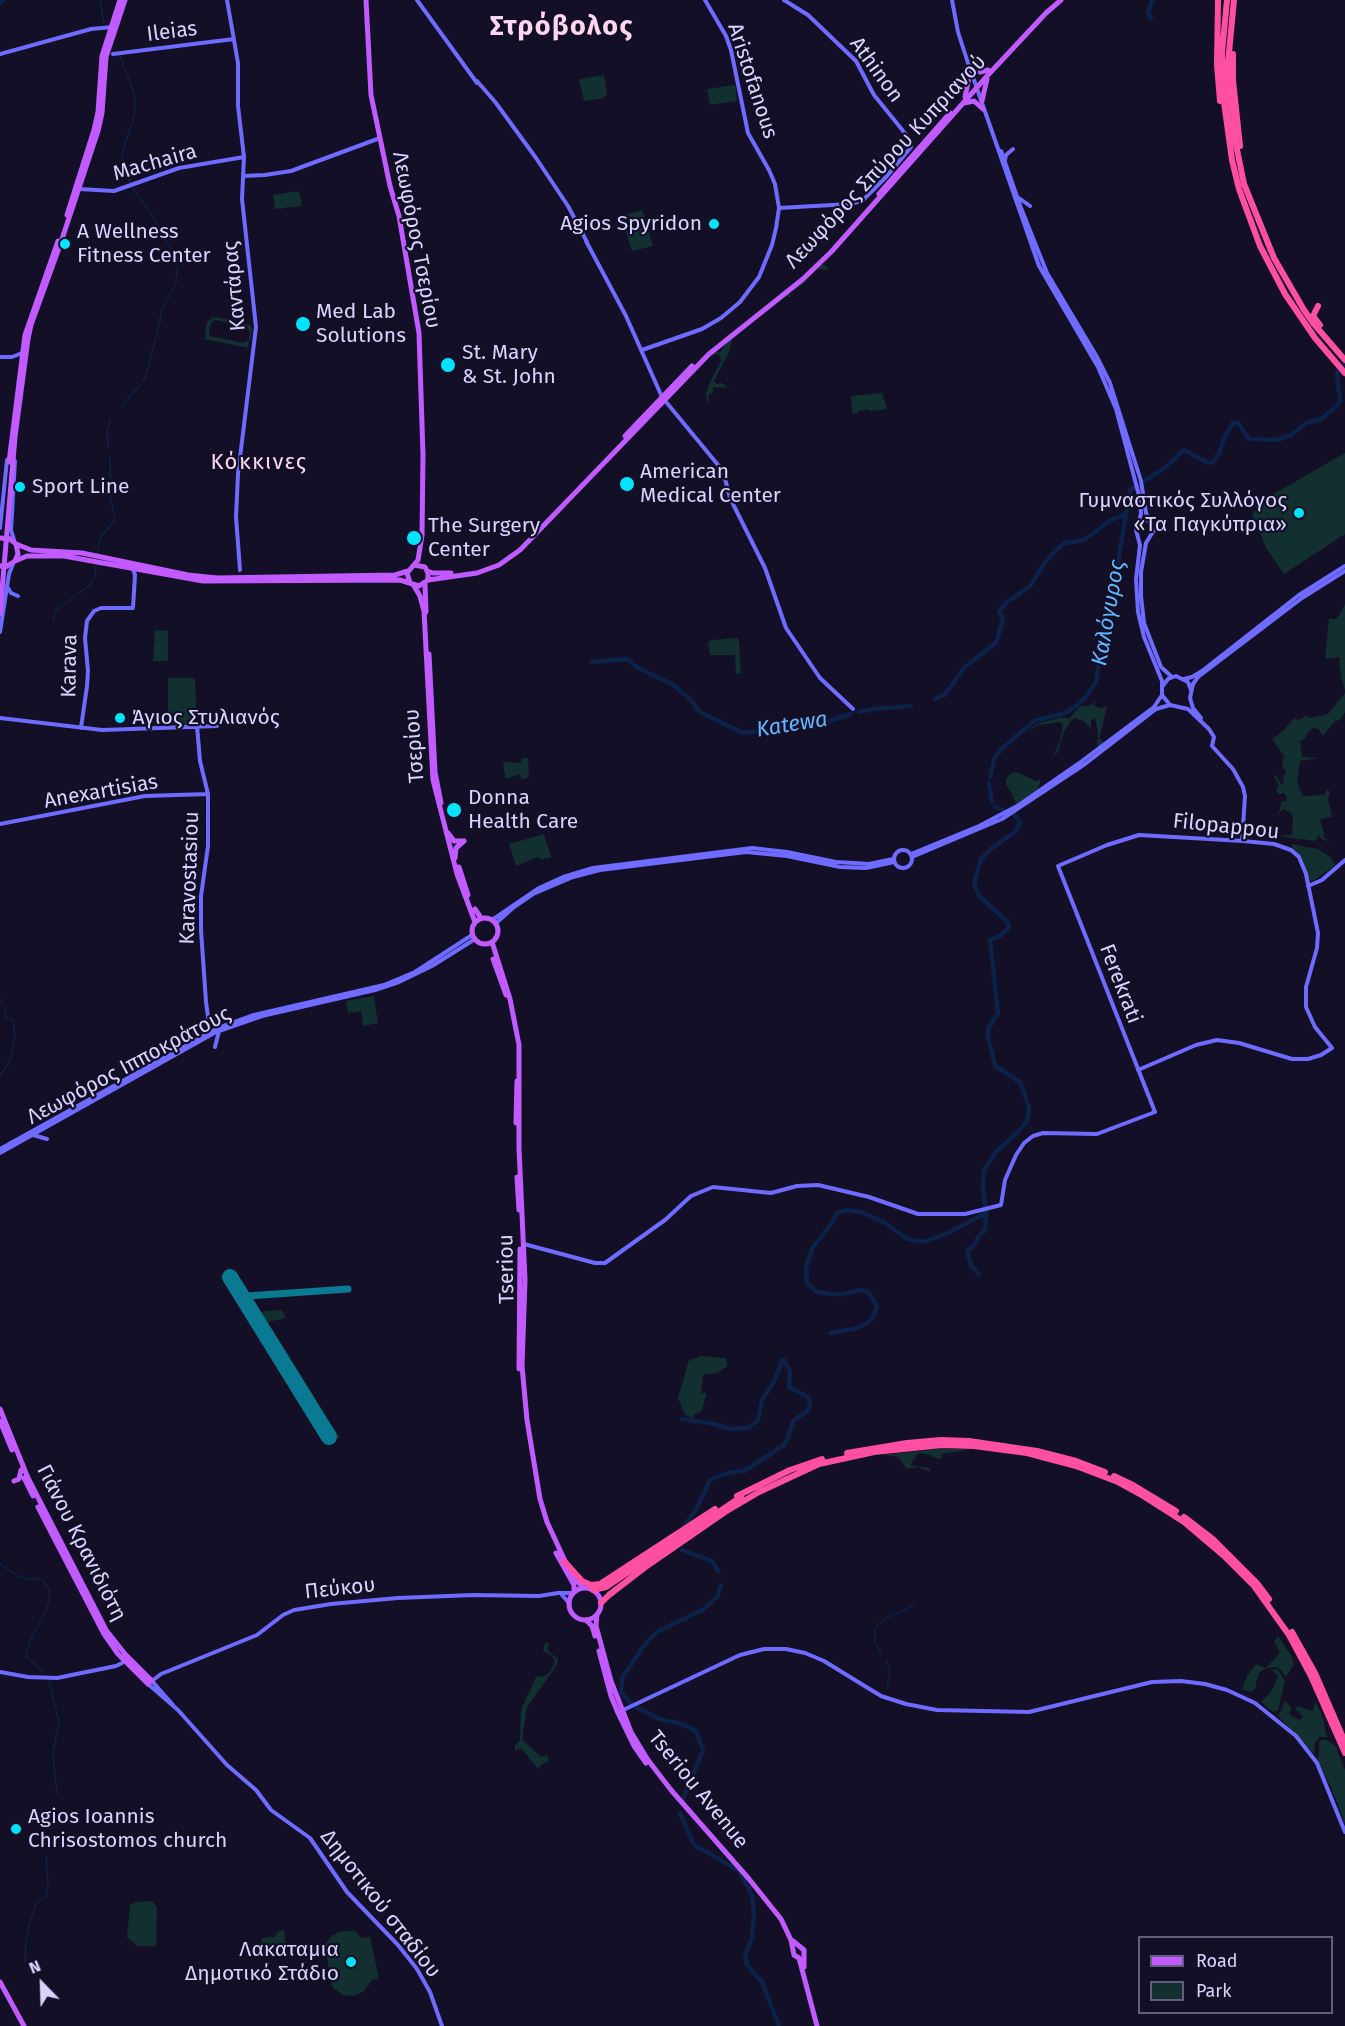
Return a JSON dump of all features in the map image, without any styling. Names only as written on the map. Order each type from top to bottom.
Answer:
[{"type":"highway","points":[[1220,0],[1218,87],[1226,140],[1251,225],[1285,294],[1345,375]]},
{"type":"highway","points":[[1227,0],[1222,62],[1225,115],[1232,160]]},
{"type":"highway","points":[[1236,0],[1232,57],[1237,150]]},
{"type":"highway","points":[[1236,0],[1228,63],[1230,105],[1244,184],[1274,258],[1294,293],[1313,324],[1345,360]]},
{"type":"highway","points":[[1234,90],[1246,180],[1259,222]]},
{"type":"highway","points":[[1294,293],[1307,306],[1318,306],[1313,316],[1345,353]]},
{"type":"highway","points":[[564,1561],[582,1581],[593,1585],[604,1582],[707,1513],[790,1470],[882,1446],[941,1440],[1004,1445],[1076,1461],[1133,1485],[1192,1522],[1237,1561],[1257,1583],[1301,1650],[1345,1742]]},
{"type":"highway","points":[[593,1590],[606,1587],[750,1492],[823,1461]]},
{"type":"highway","points":[[601,1603],[644,1568],[725,1512],[774,1484],[823,1461]]},
{"type":"highway","points":[[1301,1650],[1345,1753]]},
{"type":"main road","points":[[0,614],[13,436],[31,325],[77,189],[96,121],[102,56],[120,0]]},
{"type":"main road","points":[[112,27],[125,0]]},
{"type":"main road","name":"Λεωφόρος Τσερίου","points":[[366,0],[369,75],[390,186],[399,216],[417,322],[423,486],[422,547],[418,560],[411,568]]},
{"type":"main road","name":"Λεωφόρος Σπύρου Κυπριανού","points":[[426,569],[438,573],[466,572],[498,562],[512,553],[721,343],[820,263],[988,72],[1055,0]]},
{"type":"main road","name":"Λεωφόρος Σπύρου Κυπριανού","points":[[988,72],[1061,0]]},
{"type":"main road","points":[[982,101],[988,72],[970,70],[964,100],[974,101],[983,109]]},
{"type":"main road","name":"Λεωφόρος Σπύρου Κυπριανού","points":[[426,582],[434,578],[477,573],[499,565],[517,554],[673,386],[718,341],[818,260],[919,151]]},
{"type":"main road","points":[[0,580],[20,363],[27,325],[77,189]]},
{"type":"main road","name":"Λεωφόρος Τσερίου","points":[[423,486],[426,569]]},
{"type":"main road","points":[[0,538],[31,550],[82,554],[188,575],[247,578],[395,574],[418,565],[426,569],[426,582],[419,586],[400,580],[384,579],[222,582],[189,579],[64,556],[27,556],[12,564],[0,566]]},
{"type":"main road","points":[[12,564],[18,554],[13,542]]},
{"type":"main road","points":[[411,568],[407,576],[412,584]]},
{"type":"main road","name":"Τσερίου","points":[[426,582],[435,772],[455,858]]},
{"type":"main road","name":"Τσερίου","points":[[412,584],[420,596],[423,611],[432,776],[457,874],[475,919]]},
{"type":"main road","points":[[448,833],[454,841],[464,841],[456,848],[455,858],[470,899],[482,918]]},
{"type":"main road","points":[[482,918],[494,922],[498,933],[489,943],[474,937],[472,928],[475,919],[482,918]]},
{"type":"main road","name":"Tseriou","points":[[489,943],[510,999],[519,1045],[519,1148],[525,1280],[522,1366],[527,1420],[540,1499],[553,1538],[576,1581],[584,1588]]},
{"type":"main road","name":"Tseriou","points":[[522,1244],[519,1366],[526,1434],[544,1526],[574,1586],[574,1593]]},
{"type":"main road","name":"Γιάνου Κρανιδιότη","points":[[0,1409],[27,1478],[106,1630],[127,1660],[150,1682]]},
{"type":"main road","name":"Γιάνου Κρανιδιότη","points":[[0,1421],[21,1470],[97,1621],[118,1654],[145,1673],[150,1682]]},
{"type":"main road","points":[[14,1481],[18,1479],[21,1470]]},
{"type":"main road","points":[[584,1588],[593,1590],[601,1603],[597,1614],[586,1620],[576,1617],[569,1603],[574,1593],[584,1588]]},
{"type":"main road","name":"Tseriou Avenue","points":[[597,1614],[598,1637],[620,1712],[638,1745],[671,1790]]},
{"type":"main road","name":"Tseriou Avenue","points":[[586,1620],[592,1626],[607,1682],[634,1746],[650,1768],[749,1879],[781,1919],[796,1948]]},
{"type":"main road","points":[[801,1957],[794,1955],[796,1948],[803,1949],[801,1957],[818,2026]]},
{"type":"main road","points":[[0,1982],[24,2026]]},
{"type":"street","name":"Καντάρας","points":[[227,0],[238,63],[238,106],[244,158],[242,199],[256,327],[238,474],[236,518],[240,570]]},
{"type":"street","points":[[417,0],[547,174],[629,321],[661,401],[723,471],[730,498],[758,551],[786,628],[820,678],[853,709]]},
{"type":"street","name":"Aristofanous","points":[[642,350],[702,329],[721,318],[740,302],[759,277],[768,257],[776,228],[779,208],[778,194],[772,177],[747,130],[731,50],[726,36],[705,0]]},
{"type":"street","name":"Athinon","points":[[779,208],[862,201],[910,149],[910,141],[880,104],[856,61],[808,15],[784,0]]},
{"type":"street","points":[[952,0],[958,32],[970,70],[1047,273],[1110,383],[1140,484],[1146,513],[1154,530],[1149,538],[1141,572],[1142,611],[1148,636],[1161,667],[1172,677],[1184,679],[1192,677],[1299,595],[1345,566]]},
{"type":"street","points":[[0,54],[91,29],[112,27]]},
{"type":"street","name":"Ileias","points":[[113,54],[234,39]]},
{"type":"street","points":[[911,856],[1000,818],[1021,805],[1155,708],[1162,695],[1161,677],[1144,637],[1138,612],[1136,589],[1140,551],[1139,536],[1136,530],[1141,508],[1140,484],[1110,393],[1098,367],[1039,266],[976,86]]},
{"type":"street","points":[[243,176],[265,176],[291,171],[380,138]]},
{"type":"street","points":[[1004,160],[1013,149]]},
{"type":"street","name":"Machaira","points":[[77,189],[110,192],[178,168],[244,158]]},
{"type":"street","points":[[1016,195],[1031,207],[1026,211],[1025,219]]},
{"type":"street","points":[[0,357],[22,354]]},
{"type":"street","points":[[12,357],[20,363]]},
{"type":"street","points":[[655,383],[663,390],[673,386]]},
{"type":"street","points":[[0,528],[6,462],[13,436]]},
{"type":"street","points":[[13,436],[16,448],[11,530],[13,542]]},
{"type":"street","points":[[1138,523],[1145,520],[1150,521]]},
{"type":"street","points":[[1139,536],[1149,538]]},
{"type":"street","points":[[0,632],[12,564]]},
{"type":"street","points":[[132,568],[135,575],[140,570]]},
{"type":"street","points":[[240,570],[247,578]]},
{"type":"street","points":[[235,578],[240,570]]},
{"type":"street","points":[[1242,841],[1245,796],[1243,787],[1233,768],[1212,746],[1214,737],[1193,708],[1190,698],[1193,684],[1198,677],[1302,598],[1345,571]]},
{"type":"street","name":"Karava","points":[[81,728],[87,686],[88,664],[85,638],[88,617],[101,608],[133,608],[135,575]]},
{"type":"street","points":[[7,584],[10,592],[18,596]]},
{"type":"street","points":[[1162,687],[1172,677]]},
{"type":"street","points":[[1184,679],[1191,686],[1191,692]]},
{"type":"street","points":[[1162,695],[1170,705]]},
{"type":"street","points":[[1177,706],[1187,702],[1190,698]]},
{"type":"street","points":[[1155,708],[1170,705],[1188,709],[1209,729]]},
{"type":"street","points":[[0,718],[81,728],[145,729],[217,726]]},
{"type":"street","name":"Karavostasiou","points":[[198,726],[200,761],[208,794],[208,846],[201,907],[202,955],[208,1022],[215,1030]]},
{"type":"street","name":"Anexartisias","points":[[0,824],[146,796],[208,794]]},
{"type":"street","name":"Filopappou","points":[[1058,866],[1107,845],[1139,835],[1274,844],[1291,850],[1301,862],[1308,886],[1318,942],[1306,987],[1306,1007],[1315,1027],[1332,1048],[1308,1059],[1292,1059],[1239,1043],[1217,1040],[1196,1045],[1138,1070]]},
{"type":"street","points":[[494,922],[539,888],[563,877],[592,868],[752,848],[787,852],[836,862],[869,864],[894,860]]},
{"type":"street","points":[[900,850],[906,850],[911,856],[909,865],[904,868],[897,866],[894,860],[895,853],[900,850]]},
{"type":"street","points":[[1308,886],[1323,880],[1345,860]]},
{"type":"street","name":"Ferekrati","points":[[522,1244],[595,1263],[605,1263],[665,1220],[695,1194],[717,1187],[771,1193],[797,1186],[818,1185],[869,1197],[918,1214],[965,1214],[980,1211],[1001,1205],[1008,1174],[1019,1149],[1030,1138],[1043,1133],[1097,1134],[1155,1112],[1058,866]]},
{"type":"street","name":"Λεωφόρος Ιπποκράτους","points":[[0,1151],[215,1030],[239,1020],[384,985],[415,972],[474,937]]},
{"type":"street","name":"Λεωφόρος Ιπποκράτους","points":[[0,1151],[47,1127],[215,1030],[399,982],[432,966],[474,937]]},
{"type":"street","points":[[208,1022],[215,1030],[215,1047],[204,1036],[208,1022]]},
{"type":"street","points":[[32,1135],[47,1139],[45,1133],[47,1127]]},
{"type":"street","points":[[555,1593],[564,1596],[569,1603]]},
{"type":"street","name":"Πεύκου","points":[[150,1682],[161,1674],[250,1638],[264,1631],[283,1615],[300,1608],[379,1599],[465,1595],[539,1596],[574,1593]]},
{"type":"street","points":[[620,1712],[740,1655],[764,1649],[799,1651],[824,1661],[881,1696],[937,1710],[1029,1712],[1135,1685],[1160,1681],[1193,1682],[1227,1690],[1266,1710],[1296,1736],[1317,1763],[1345,1832]]},
{"type":"street","points":[[106,1667],[115,1664],[118,1654]]},
{"type":"street","points":[[0,1672],[28,1677],[57,1678],[127,1660]]},
{"type":"street","points":[[145,1673],[152,1676],[161,1674]]},
{"type":"street","points":[[158,1687],[161,1674]]},
{"type":"street","points":[[150,1682],[158,1687],[178,1710]]},
{"type":"street","points":[[150,1682],[178,1710]]},
{"type":"street","name":"Δημοτικού σταδίου","points":[[178,1710],[227,1764],[251,1785],[271,1810],[310,1838],[347,1892],[398,1945],[417,1969],[430,1992],[442,2026]]},
{"type":"green space","points":[[604,75],[607,94],[604,98],[584,101],[579,79]]},
{"type":"green space","points":[[735,85],[737,101],[710,105],[707,89]]},
{"type":"green space","points":[[297,191],[300,194],[302,206],[275,209],[273,195]]},
{"type":"green space","points":[[642,210],[653,246],[632,251],[621,216]]},
{"type":"green space","points":[[821,265],[825,265],[829,270],[817,269],[803,284],[790,293],[790,297],[786,296],[733,338],[728,354],[714,381],[729,388],[713,387],[713,393],[709,394],[708,406],[706,394],[721,361],[720,355],[709,357],[716,351],[720,353],[728,340]]},
{"type":"green space","points":[[217,317],[250,325],[252,328],[249,348],[204,339],[205,328],[211,318]],"holes":[[[215,320],[247,326],[250,333],[249,340],[243,343],[213,338],[209,334],[211,323]]]},
{"type":"green space","points":[[882,393],[887,409],[871,411],[867,409],[856,414],[852,413],[851,396]]},
{"type":"green space","name":"Γυμναστικός Συλλόγος «Τα Παγκύπρια»","points":[[1345,453],[1345,534],[1284,574],[1266,548],[1252,514],[1257,509],[1256,504]]},
{"type":"green space","points":[[1345,604],[1345,690],[1339,657],[1325,659],[1329,619],[1337,619]]},
{"type":"green space","points":[[155,630],[168,631],[168,661],[153,661]]},
{"type":"green space","points":[[737,638],[741,674],[736,674],[735,655],[710,655],[708,643],[711,640]]},
{"type":"green space","points":[[168,678],[195,678],[197,727],[168,723]]},
{"type":"green space","points":[[1345,693],[1345,712],[1341,719],[1335,721],[1323,736],[1318,729],[1313,728],[1305,739],[1300,741],[1302,757],[1320,758],[1300,761],[1297,782],[1303,796],[1324,795],[1327,789],[1330,792],[1328,799],[1332,817],[1320,819],[1323,836],[1329,841],[1321,839],[1319,835],[1315,841],[1277,836],[1292,835],[1293,817],[1291,813],[1283,809],[1278,816],[1282,801],[1286,801],[1287,797],[1284,793],[1279,794],[1276,791],[1279,785],[1274,777],[1276,775],[1284,785],[1283,778],[1286,772],[1282,765],[1284,756],[1272,739],[1294,718],[1298,720],[1306,716],[1310,718],[1328,714]]},
{"type":"green space","points":[[1096,699],[1094,706],[1107,707],[1099,739],[1104,742],[1097,748],[1098,733],[1095,718],[1091,721],[1091,729],[1085,722],[1075,718],[1070,722],[1063,734],[1058,752],[1053,757],[1060,741],[1063,725],[1060,722],[1039,725],[1031,732],[1032,727],[1039,723],[1063,717],[1069,719],[1079,707],[1091,705]]},
{"type":"green space","points":[[528,758],[529,777],[522,780],[520,774],[506,779],[504,762],[521,763],[521,759]]},
{"type":"green space","points":[[1016,772],[1036,781],[1041,780],[1037,791],[1016,804],[1006,785],[1006,780],[1010,774]]},
{"type":"green space","points":[[544,834],[551,857],[541,860],[538,857],[516,866],[509,844]]},
{"type":"green space","points":[[1292,844],[1318,849],[1330,857],[1335,865],[1315,880],[1310,881],[1302,858],[1292,849]]},
{"type":"green space","points":[[374,996],[378,1023],[363,1026],[361,1011],[348,1013],[346,1001]]},
{"type":"green space","points":[[220,1275],[225,1275],[326,1439],[334,1438],[257,1312],[282,1310],[286,1318],[268,1322],[340,1438],[322,1441]]},
{"type":"green space","points":[[702,1356],[726,1358],[727,1366],[718,1373],[703,1375],[701,1393],[707,1393],[701,1412],[692,1418],[685,1415],[678,1398],[689,1360]]},
{"type":"green space","points":[[939,1449],[973,1449],[941,1454],[942,1458],[939,1459],[918,1453],[910,1465],[930,1468],[930,1472],[919,1467],[907,1469],[898,1457],[882,1455]]},
{"type":"green space","points":[[1278,1636],[1291,1655],[1294,1664],[1286,1677],[1276,1667],[1268,1668],[1258,1675],[1255,1689],[1250,1692],[1242,1689],[1247,1676],[1256,1664],[1266,1668],[1280,1653],[1274,1641]]},
{"type":"green space","points":[[545,1643],[549,1643],[548,1651],[558,1659],[557,1665],[527,1707],[522,1739],[541,1757],[547,1755],[549,1761],[538,1769],[521,1748],[515,1751],[515,1745],[520,1740],[521,1710],[536,1677],[549,1673],[555,1662],[552,1656],[543,1651]]},
{"type":"green space","points":[[1277,1669],[1285,1681],[1278,1710],[1273,1712],[1261,1702],[1271,1692],[1278,1676],[1272,1670]]},
{"type":"green space","points":[[1285,1701],[1292,1708],[1289,1714],[1299,1720],[1304,1717],[1295,1709],[1297,1706],[1313,1711],[1315,1701],[1322,1715],[1327,1737],[1319,1737],[1315,1743],[1314,1754],[1278,1716]]},
{"type":"green space","points":[[1321,1740],[1327,1740],[1338,1748],[1337,1751],[1345,1770],[1345,1824],[1331,1787],[1317,1760]]},
{"type":"green space","points":[[152,1901],[157,1907],[156,1946],[137,1946],[127,1937],[130,1905],[135,1902]]},
{"type":"green space","points":[[284,1930],[287,1950],[258,1954],[262,1938],[275,1937],[277,1932]]},
{"type":"green space","name":"Λακαταμια Δημοτικό Στάδιο","points":[[344,1931],[355,1931],[362,1938],[370,1937],[379,1979],[372,1980],[363,1992],[353,1996],[343,1995],[332,1987],[325,1945],[332,1935]]},
{"type":"waterway","points":[[0,3],[4,0]]},
{"type":"waterway","points":[[100,0],[104,23]]},
{"type":"waterway","points":[[1151,18],[1148,13],[1152,0]]},
{"type":"waterway","points":[[120,56],[135,96],[132,123]]},
{"type":"waterway","points":[[131,126],[122,153],[123,162],[132,187],[156,221],[174,253]]},
{"type":"waterway","points":[[176,281],[177,267]]},
{"type":"waterway","points":[[157,335],[162,309],[176,283]]},
{"type":"waterway","points":[[143,381],[156,338]]},
{"type":"waterway","name":"Καλόγυρος","points":[[990,777],[995,757],[1000,750],[1034,721],[1065,713],[1073,708],[1085,698],[1096,682],[1130,490],[1166,467],[1184,450],[1208,463],[1213,462],[1233,423],[1238,423],[1249,439],[1275,440],[1291,435],[1307,423],[1321,419],[1340,401],[1337,372],[1345,364]]},
{"type":"waterway","points":[[128,399],[140,385]]},
{"type":"waterway","points":[[121,406],[126,401]]},
{"type":"waterway","points":[[108,447],[107,432],[110,420]]},
{"type":"waterway","points":[[97,554],[100,538],[115,520],[111,501],[110,457]]},
{"type":"waterway","name":"Katewa","points":[[935,699],[945,694],[965,667],[996,643],[1003,620],[999,612],[1006,603],[1030,586],[1055,551],[1065,543],[1084,540],[1111,520],[1126,514]]},
{"type":"waterway","points":[[53,620],[56,610],[90,585],[95,576],[96,565]]},
{"type":"waterway","name":"Katewa","points":[[591,662],[627,659],[638,668],[672,684],[691,700],[698,710]]},
{"type":"waterway","name":"Katewa","points":[[859,712],[911,706]]},
{"type":"waterway","name":"Katewa","points":[[700,712],[743,733],[814,726],[851,714]]},
{"type":"waterway","name":"Καλόγυρος","points":[[989,784],[992,802]]},
{"type":"waterway","name":"Καλόγυρος","points":[[830,1333],[858,1328],[866,1324],[874,1316],[877,1306],[868,1292],[861,1290],[844,1294],[817,1292],[807,1283],[806,1268],[812,1249],[836,1214],[845,1210],[861,1212],[885,1223],[907,1239],[917,1241],[927,1241],[948,1233],[986,1213],[984,1171],[995,1153],[1019,1131],[1028,1119],[1029,1107],[1020,1082],[995,1066],[988,1037],[988,1029],[998,1013],[990,940],[1000,936],[1009,928],[1007,921],[979,896],[974,883],[981,859],[1015,832],[1020,822],[1014,814],[995,807]]},
{"type":"waterway","points":[[0,999],[3,1005]]},
{"type":"waterway","points":[[0,1075],[10,1061],[15,1034],[13,1020],[7,1018],[4,1009]]},
{"type":"waterway","points":[[979,1274],[971,1266],[967,1251],[985,1229],[986,1213]]},
{"type":"waterway","points":[[682,1419],[730,1429],[748,1428],[758,1420],[762,1400],[773,1383],[782,1360]]},
{"type":"waterway","points":[[683,1528],[697,1508],[710,1480],[724,1474],[746,1470],[784,1445],[793,1421],[809,1410],[808,1397],[789,1387],[790,1371],[784,1360]]},
{"type":"waterway","points":[[682,1550],[712,1561],[718,1571]]},
{"type":"waterway","points":[[0,1564],[19,1577],[42,1579],[49,1589],[47,1608],[30,1641],[26,1656],[44,1673]]},
{"type":"waterway","points":[[631,1703],[621,1692],[622,1678],[646,1643],[657,1632],[704,1609],[717,1597],[721,1585]]},
{"type":"waterway","points":[[881,1655],[875,1640],[875,1628],[886,1618],[914,1605]]},
{"type":"waterway","points":[[886,1660],[890,1671],[887,1688]]},
{"type":"waterway","points":[[49,1681],[59,1722],[53,1754],[57,1794]]},
{"type":"waterway","points":[[634,1706],[659,1719],[682,1724],[696,1731],[703,1750],[683,1799]]},
{"type":"waterway","points":[[680,1813],[694,1845],[738,1870],[752,1896],[754,1914],[752,1938],[745,1955],[747,1965],[762,1982],[779,2026]]},
{"type":"waterway","points":[[25,1963],[29,1925],[37,1902],[46,1896],[48,1886],[46,1856]]},
{"type":"taxiway","points":[[247,1296],[348,1289]]},
{"type":"taxiway","points":[[239,1291],[247,1296],[246,1302]]},
{"type":"runway","points":[[230,1277],[329,1437]]},
{"type":"place","name":"Agios Spyridon","points":[[714,224]]},
{"type":"place","name":"A Wellness Fitness Center","points":[[65,244]]},
{"type":"place","name":"Med Lab Solutions","points":[[303,324]]},
{"type":"place","name":"St. Mary & St. John","points":[[448,365]]},
{"type":"place","name":"American Medical Center","points":[[627,484]]},
{"type":"place","name":"Sport Line","points":[[20,487]]},
{"type":"place","name":"Γυμναστικός Συλλόγος «Τα Παγκύπρια»","points":[[1299,513]]},
{"type":"place","name":"The Surgery Center","points":[[414,538]]},
{"type":"place","name":"Άγιος Στυλιανός","points":[[120,718]]},
{"type":"place","name":"Donna Health Care","points":[[454,810]]},
{"type":"place","name":"Agios Ioannis Chrisostomos church","points":[[16,1829]]},
{"type":"place","name":"Λακαταμια Δημοτικό Στάδιο","points":[[351,1962]]},
{"type":"district","name":"Στρόβολος","points":[[562,27]]},
{"type":"district","name":"Κόκκινες","points":[[259,463]]}]
